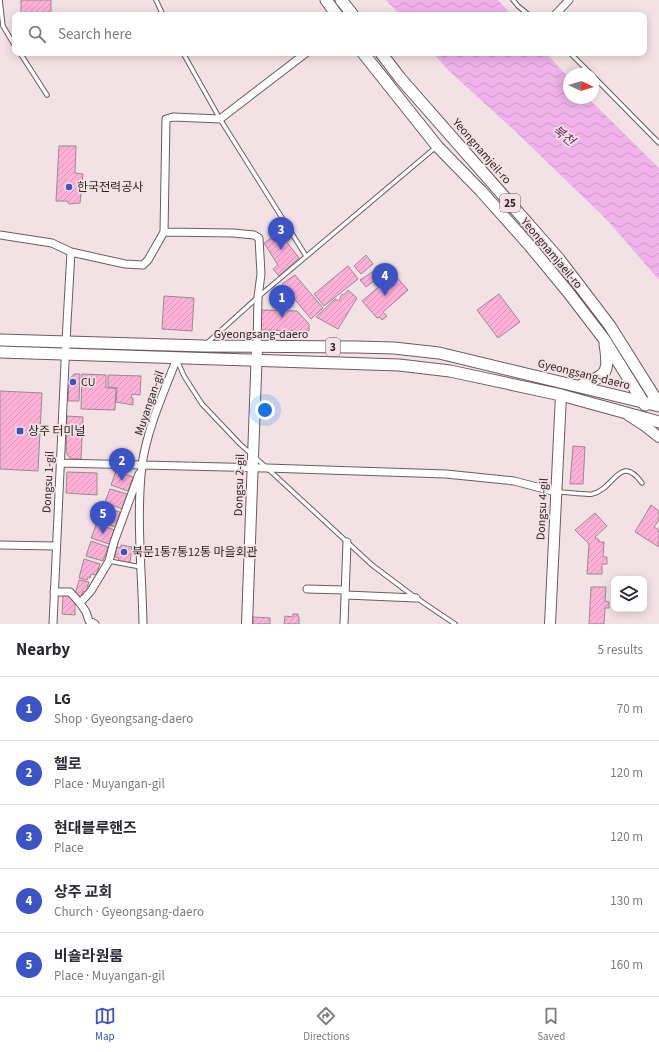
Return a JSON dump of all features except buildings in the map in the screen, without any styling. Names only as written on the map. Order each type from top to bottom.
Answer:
[{"type":"main road","points":[[326,0],[335,12]]},
{"type":"main road","points":[[341,0],[351,12]]},
{"type":"main road","name":"Yeongnamjaeil-ro","points":[[365,56],[437,146],[481,191],[530,246],[604,339],[643,402],[658,423]]},
{"type":"main road","name":"Yeongnamjeil-ro","points":[[383,56],[400,78],[559,259],[610,326],[659,405]]},
{"type":"main road","points":[[579,386],[600,378],[605,372],[607,363],[604,339]]},
{"type":"main road","name":"Gyeongsang-daero","points":[[0,340],[204,346],[363,347],[439,352],[659,405]]},
{"type":"main road","name":"3","points":[[0,352],[65,353],[256,362],[399,365],[450,371],[561,395],[658,423]]},
{"type":"street","points":[[558,12],[569,0]]},
{"type":"street","points":[[0,235],[52,243],[71,252],[125,264],[143,265],[148,260],[164,232],[166,119],[173,117],[220,119],[302,56]]},
{"type":"street","points":[[164,232],[234,233],[254,235],[259,238],[261,274],[258,297],[257,347]]},
{"type":"street","name":"Dongsu 1-gil","points":[[53,624],[71,252]]},
{"type":"street","name":"Dongsu 2-gil","points":[[248,624],[257,347]]},
{"type":"street","name":"Muyangan-gil","points":[[143,624],[140,506],[142,465],[148,436],[177,358]]},
{"type":"street","name":"Dongsu 4-gil","points":[[550,624],[561,395]]},
{"type":"street","points":[[623,412],[659,437]]},
{"type":"street","points":[[60,463],[446,474],[514,481],[556,492]]},
{"type":"street","points":[[80,603],[90,591],[109,560],[142,465]]},
{"type":"street","points":[[344,624],[347,542]]},
{"type":"street","points":[[0,545],[56,546]]},
{"type":"street","points":[[307,589],[416,598]]},
{"type":"street","points":[[54,592],[70,592],[80,603],[91,623]]},
{"type":"lane","points":[[0,0],[2,26],[12,41]]},
{"type":"lane","points":[[156,0],[162,12]]},
{"type":"lane","points":[[513,0],[525,12]]},
{"type":"lane","points":[[22,56],[47,95]]},
{"type":"lane","points":[[185,56],[220,119],[306,256]]},
{"type":"lane","points":[[573,56],[585,68]]},
{"type":"lane","points":[[599,82],[659,142]]},
{"type":"lane","points":[[204,346],[258,297],[437,146]]},
{"type":"lane","points":[[177,358],[184,376],[202,404],[240,444],[372,565],[416,598],[455,624]]},
{"type":"lane","points":[[556,492],[592,494],[625,471],[630,471],[637,475],[642,483]]},
{"type":"lane","points":[[109,560],[141,567]]},
{"type":"water","points":[[386,0],[498,0],[509,12],[397,12]]},
{"type":"water","name":"북천","points":[[436,56],[549,56],[563,71],[563,104],[594,104],[659,168],[659,280],[608,221],[515,131],[449,71]]},
{"type":"place","name":"한국전력공사","points":[[69,187]]},
{"type":"place","name":"현대블루핸즈","points":[[281,250]]},
{"type":"place","name":"상주 교회","points":[[385,296]]},
{"type":"place","name":"LG","points":[[282,318]]},
{"type":"place","name":"CU","points":[[73,382]]},
{"type":"place","name":"상주 터미널","points":[[20,431]]},
{"type":"place","name":"헬로","points":[[122,481]]},
{"type":"place","name":"비숄라원룸","points":[[103,534]]},
{"type":"place","name":"북문1통7통12통 마을회관","points":[[124,552]]}]
